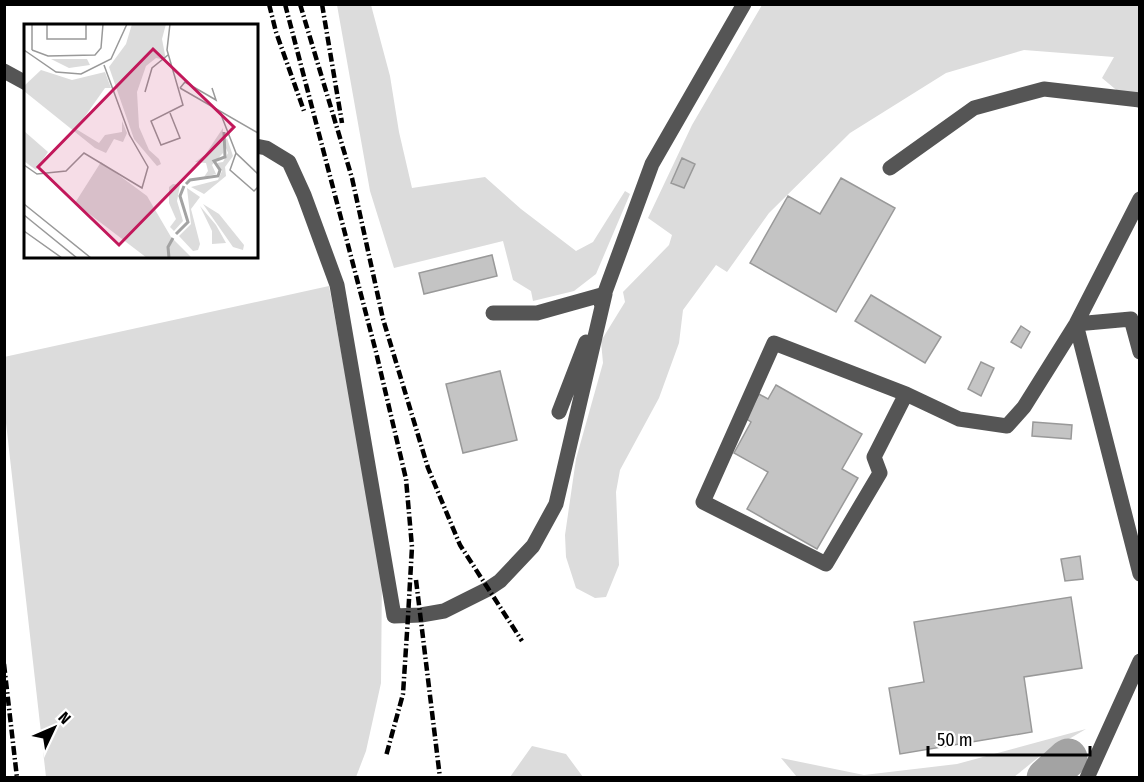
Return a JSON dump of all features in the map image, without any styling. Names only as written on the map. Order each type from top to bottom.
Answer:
[{"type":"lane","points":[[559,412],[652,164],[744,4]]},
{"type":"lane","points":[[4,71],[24,82]]},
{"type":"lane","points":[[890,168],[974,108],[1044,89],[1140,100]]},
{"type":"lane","points":[[258,146],[266,148],[289,162],[337,285],[394,616],[444,611],[488,589],[500,581],[533,546],[556,504],[605,294]]},
{"type":"lane","points":[[906,394],[874,457],[880,473],[826,564],[703,502],[774,343],[906,394],[959,419],[1007,426],[1024,407],[1076,324],[1140,199]]},
{"type":"lane","points":[[493,313],[537,313],[605,294]]},
{"type":"lane","points":[[1076,324],[1131,320],[1140,352]]},
{"type":"lane","points":[[1076,324],[1140,574]]},
{"type":"lane","points":[[1088,777],[1140,662]]},
{"type":"shaded area","points":[[337,5],[371,5],[390,76],[399,132],[412,188],[485,177],[521,209],[576,251],[593,242],[625,191],[630,194],[596,274],[574,291],[533,301],[531,291],[513,280],[503,241],[394,268],[370,191]]},
{"type":"shaded area","points":[[762,5],[1139,5],[1139,109],[1102,78],[1114,57],[1024,50],[946,73],[850,133],[769,213],[727,272],[716,265],[683,310],[679,343],[659,398],[620,470],[616,492],[619,565],[606,597],[595,598],[576,588],[566,557],[565,535],[576,459],[603,363],[601,341],[625,302],[623,292],[669,245],[672,235],[648,218],[692,125]]},
{"type":"shaded area","points":[[329,286],[382,573],[381,683],[366,751],[356,777],[46,777],[5,414],[4,357]]},
{"type":"shaded area","points":[[1086,729],[1040,756],[1014,777],[797,777],[781,758],[864,775],[957,764]]},
{"type":"shaded area","points":[[532,746],[566,754],[583,777],[510,777]]},
{"type":"building","points":[[682,158],[695,164],[684,188],[671,183]]},
{"type":"building","points":[[841,178],[895,208],[836,312],[750,263],[788,196],[820,214]]},
{"type":"building","points":[[492,255],[497,276],[424,294],[419,273]]},
{"type":"building","points":[[871,295],[941,337],[925,363],[855,321]]},
{"type":"building","points":[[1021,326],[1030,332],[1021,348],[1011,342]]},
{"type":"building","points":[[981,362],[994,368],[981,396],[968,389]]},
{"type":"building","points":[[500,371],[517,440],[463,453],[446,384]]},
{"type":"building","points":[[776,385],[862,434],[842,469],[858,478],[817,549],[747,509],[768,472],[734,453],[751,422],[745,418],[759,394],[768,399]]},
{"type":"building","points":[[1033,422],[1072,425],[1071,439],[1032,436]]},
{"type":"building","points":[[1080,556],[1083,579],[1065,581],[1061,559]]},
{"type":"building","points":[[1071,597],[1082,668],[1024,677],[1032,732],[900,754],[889,688],[924,682],[914,622]]},
{"type":"waterway","points":[[1046,778],[1068,758]]},
{"type":"railway","points":[[269,4],[276,32],[304,111]]},
{"type":"railway","points":[[285,4],[376,352],[406,479],[412,547],[403,694],[386,756]]},
{"type":"railway","points":[[300,4],[352,178],[383,319],[428,468],[460,545],[522,641]]},
{"type":"railway","points":[[322,4],[342,123]]},
{"type":"railway","points":[[416,580],[440,778]]},
{"type":"railway","points":[[4,664],[17,778]]}]
